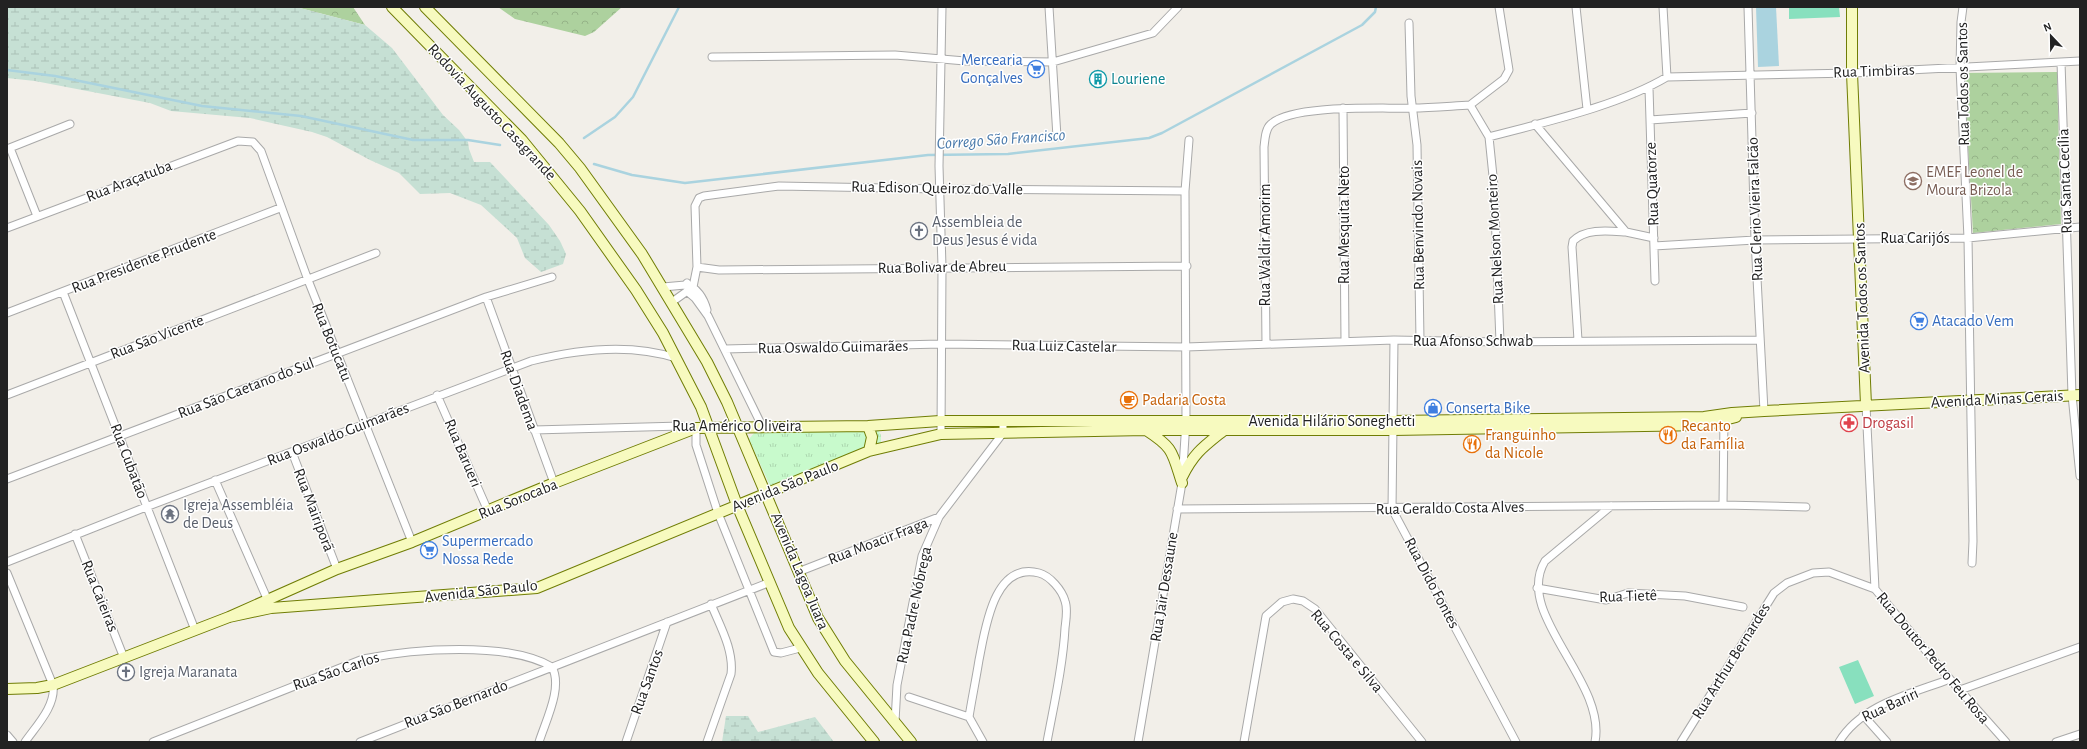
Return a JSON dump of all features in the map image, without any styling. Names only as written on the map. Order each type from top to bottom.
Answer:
[{"type":"street","name":"Rodovia Augusto Casagrande","points":[[392,7],[518,136],[562,189],[636,290],[676,358],[710,427]]},
{"type":"street","name":"Avenida Lagoa Juara","points":[[426,7],[559,143],[624,227],[663,286],[707,362],[738,426],[818,618],[830,640],[911,742]]},
{"type":"street","points":[[941,434],[942,267],[939,166],[942,7]]},
{"type":"street","points":[[1050,7],[1057,137]]},
{"type":"street","points":[[712,57],[895,55],[942,59],[1053,62],[1153,33],[1178,7]]},
{"type":"street","points":[[1499,7],[1509,70],[1504,79],[1470,105],[1489,137],[1587,109],[1649,88],[1667,77],[1664,7]]},
{"type":"street","points":[[1576,7],[1587,109]]},
{"type":"street","name":"Rua Clerio Vieira Falcão","points":[[1748,7],[1751,74],[1754,240],[1764,411]]},
{"type":"street","name":"Avenida Todos os Santos","points":[[1852,7],[1852,73],[1875,589]]},
{"type":"street","name":"Rua Todos os Santos","points":[[1963,7],[1961,22],[1960,68],[1968,238],[1974,541],[1972,563]]},
{"type":"street","name":"Rua Benvindo Novais","points":[[1409,23],[1411,96],[1417,145],[1420,341]]},
{"type":"street","name":"Rua Timbiras","points":[[1667,77],[1852,73],[2080,61]]},
{"type":"street","name":"Rua Santa Cecília","points":[[2061,62],[2066,228],[2080,476]]},
{"type":"street","name":"Rua Quatorze","points":[[1649,88],[1655,281]]},
{"type":"street","name":"Rua Waldir Amorim","points":[[1266,344],[1264,147],[1268,127],[1274,122],[1288,116],[1343,108],[1413,108],[1470,105]]},
{"type":"street","name":"Rua Mesquita Neto","points":[[1343,108],[1345,341]]},
{"type":"street","points":[[1650,120],[1752,114]]},
{"type":"street","points":[[37,216],[8,149],[70,124]]},
{"type":"street","points":[[1535,124],[1626,232]]},
{"type":"street","name":"Rua Nelson Monteiro","points":[[1489,137],[1494,186],[1500,342]]},
{"type":"street","name":"Rua Jair Dessaune","points":[[1138,742],[1182,480],[1186,426],[1187,266],[1185,191],[1189,140]]},
{"type":"street","name":"Rua Araçatuba","points":[[7,228],[238,141],[253,142]]},
{"type":"street","name":"Rua Botucatu","points":[[253,142],[261,151],[280,208],[412,542]]},
{"type":"street","name":"Rua Edison Queiroz do Valle","points":[[696,268],[695,206],[699,198],[704,196],[779,186],[1185,191]]},
{"type":"street","name":"Rua Presidente Prudente","points":[[7,313],[280,208]]},
{"type":"street","name":"Rua Carijós","points":[[1654,246],[1754,240],[1968,238],[2080,227]]},
{"type":"street","points":[[1578,340],[1572,246],[1573,241],[1587,233],[1603,231],[1626,232],[1654,238]]},
{"type":"street","name":"Rua São Vicente","points":[[7,395],[376,253]]},
{"type":"street","name":"Rua Bolivar de Abreu","points":[[696,268],[719,270],[1187,266]]},
{"type":"street","points":[[685,285],[696,268]]},
{"type":"street","points":[[672,302],[690,290],[696,268]]},
{"type":"street","name":"Rua São Caetano do Sul","points":[[7,479],[486,297],[552,277]]},
{"type":"street","points":[[663,286],[685,285],[690,290],[708,316],[762,426]]},
{"type":"street","name":"Rua Cubatão","points":[[63,292],[92,362],[146,507],[195,630]]},
{"type":"street","name":"Rua Diadema","points":[[486,297],[554,483]]},
{"type":"street","name":"Rua Afonso Schwab","points":[[1186,347],[1394,340],[1500,342],[1578,340],[1760,340]]},
{"type":"street","name":"Rua Dido Fontes","points":[[1394,340],[1392,509],[1516,742]]},
{"type":"street","name":"Rua Oswaldo Guimarães","points":[[725,349],[941,344]]},
{"type":"street","name":"Rua Luiz Castelar","points":[[941,344],[1186,347]]},
{"type":"street","name":"Rua Oswaldo Guimarães","points":[[7,562],[215,480],[292,452],[511,367],[562,353],[600,349],[655,351],[676,358]]},
{"type":"street","name":"Avenida Minas Gerais","points":[[1724,418],[1746,412],[2076,395]]},
{"type":"street","name":"Rua Barueri","points":[[437,396],[488,511]]},
{"type":"street","points":[[1723,505],[1724,418]]},
{"type":"street","name":"Avenida Hilário Soneghetti","points":[[941,434],[1003,433],[1087,426],[1705,426],[1724,418]]},
{"type":"street","name":"Rua Américo Oliveira","points":[[534,430],[681,426],[696,428],[738,426],[868,426],[940,421]]},
{"type":"street","name":"Avenida Hilário Soneghetti","points":[[940,421],[1003,422],[1146,430],[1186,426],[1223,431],[1393,426]]},
{"type":"street","points":[[1003,422],[1003,433]]},
{"type":"street","points":[[868,426],[872,437],[869,451]]},
{"type":"street","name":"Avenida Lagoa Juara","points":[[710,427],[737,506],[768,583],[800,648],[818,673],[874,742]]},
{"type":"street","points":[[696,428],[696,444],[718,513],[774,652],[781,653],[800,648]]},
{"type":"street","name":"Rua Sorocaba","points":[[269,603],[337,569],[412,542],[554,483],[696,428]]},
{"type":"street","points":[[1146,430],[1165,443],[1170,450],[1182,480]]},
{"type":"street","points":[[1182,480],[1191,459],[1201,448],[1223,431]]},
{"type":"street","name":"Rua Moacir Fraga","points":[[798,572],[939,517],[1003,433]]},
{"type":"street","name":"Avenida São Paulo","points":[[7,689],[37,688],[53,685],[269,603],[537,588],[869,451],[941,434]]},
{"type":"street","name":"Rua Mairiporã","points":[[292,452],[337,569]]},
{"type":"street","points":[[215,480],[269,603]]},
{"type":"street","name":"Rua Geraldo Costa Alves","points":[[1176,509],[1392,509],[1723,505],[1806,506]]},
{"type":"street","points":[[1595,742],[1594,718],[1588,696],[1550,626],[1542,608],[1537,588],[1539,571],[1545,561],[1611,506]]},
{"type":"street","name":"Rua Padre Nóbrega","points":[[896,724],[895,698],[922,556],[939,517]]},
{"type":"street","name":"Rua Caieiras","points":[[76,534],[124,658]]},
{"type":"street","points":[[982,742],[969,717],[988,611],[998,592],[1017,575],[1027,572],[1039,573],[1051,580],[1062,592],[1066,611],[1064,647],[1047,742]]},
{"type":"street","name":"Rua Doutor Pedro Feu Rosa","points":[[1787,583],[1813,573],[1829,572],[1875,589],[1950,679],[2006,742]]},
{"type":"street","points":[[7,573],[53,685],[54,693],[52,702],[25,742]]},
{"type":"street","points":[[539,742],[556,686],[556,674],[552,667],[768,583]]},
{"type":"street","name":"Rua Arthur Bernardes","points":[[1680,742],[1766,604],[1779,588],[1787,583]]},
{"type":"street","name":"Rua Tietê","points":[[1537,588],[1606,600],[1628,593],[1685,596],[1743,607]]},
{"type":"street","name":"Rua Costa e Silva","points":[[1244,742],[1266,616],[1282,602],[1292,599],[1303,601],[1315,609],[1422,742]]},
{"type":"street","points":[[707,742],[731,674],[732,664],[730,650],[711,604]]},
{"type":"street","name":"Rua Santos","points":[[626,742],[667,622]]},
{"type":"street","points":[[1960,690],[2080,648]]},
{"type":"street","name":"Rua São Carlos","points":[[153,742],[363,658],[390,654],[482,650],[523,655],[540,660],[552,667]]},
{"type":"street","name":"Rua São Bernardo","points":[[360,742],[552,667]]},
{"type":"street","name":"Rua Bariri","points":[[1839,742],[1849,728],[1863,715],[1950,679]]},
{"type":"street","points":[[909,697],[969,717]]},
{"type":"street","points":[[1863,715],[1887,742]]},
{"type":"street","points":[[2056,742],[2080,734]]},
{"type":"street","points":[[7,735],[13,742]]},
{"type":"green space","points":[[7,7],[296,7],[365,25],[392,48],[443,115],[459,130],[468,142],[474,162],[490,162],[549,225],[560,241],[566,254],[563,264],[541,272],[525,258],[517,238],[481,205],[450,193],[420,194],[399,173],[370,160],[327,137],[312,132],[250,118],[171,111],[150,103],[35,81],[7,78]]},
{"type":"green space","points":[[296,7],[353,7],[365,25]]},
{"type":"green space","points":[[498,7],[622,7],[594,32],[585,36],[515,19]]},
{"type":"green space","points":[[1789,7],[1839,7],[1840,17],[1789,19]]},
{"type":"green space","points":[[2057,72],[2061,224],[1973,233],[1965,94],[1960,73]]},
{"type":"green space","points":[[878,430],[881,435],[881,443],[772,487],[770,486],[749,439],[755,432]]},
{"type":"green space","points":[[1858,660],[1874,696],[1855,704],[1839,667]]},
{"type":"green space","points":[[726,716],[748,716],[758,732],[815,717],[834,742],[722,742]]},
{"type":"water","points":[[1756,7],[1776,7],[1779,66],[1758,67]]},
{"type":"waterway","points":[[584,138],[615,117],[633,97],[679,7]]},
{"type":"waterway","name":"Corrego São Francisco","points":[[594,164],[632,175],[685,183],[928,155],[1008,154],[1149,138],[1162,133],[1362,25],[1375,12],[1376,7]]},
{"type":"waterway","points":[[7,70],[55,76],[202,106],[301,116],[413,140],[468,140],[500,145]]},
{"type":"place","name":"Mercearia Gonçalves","points":[[1036,69]]},
{"type":"place","name":"Louriene","points":[[1098,79]]},
{"type":"place","name":"EMEF Leonel de Moura Brizola","points":[[1913,181]]},
{"type":"place","name":"Assembleia de Deus Jesus é vida","points":[[919,231]]},
{"type":"place","name":"Atacado Vem","points":[[1919,321]]},
{"type":"place","name":"Padaria Costa","points":[[1129,400]]},
{"type":"place","name":"Conserta Bike","points":[[1433,408]]},
{"type":"place","name":"Drogasil","points":[[1849,423]]},
{"type":"place","name":"Recanto da Família","points":[[1668,435]]},
{"type":"place","name":"Franguinho da Nicole","points":[[1472,444]]},
{"type":"place","name":"Igreja Assembléia de Deus","points":[[170,514]]},
{"type":"place","name":"Supermercado Nossa Rede","points":[[429,550]]},
{"type":"place","name":"Igreja Maranata","points":[[126,672]]}]
